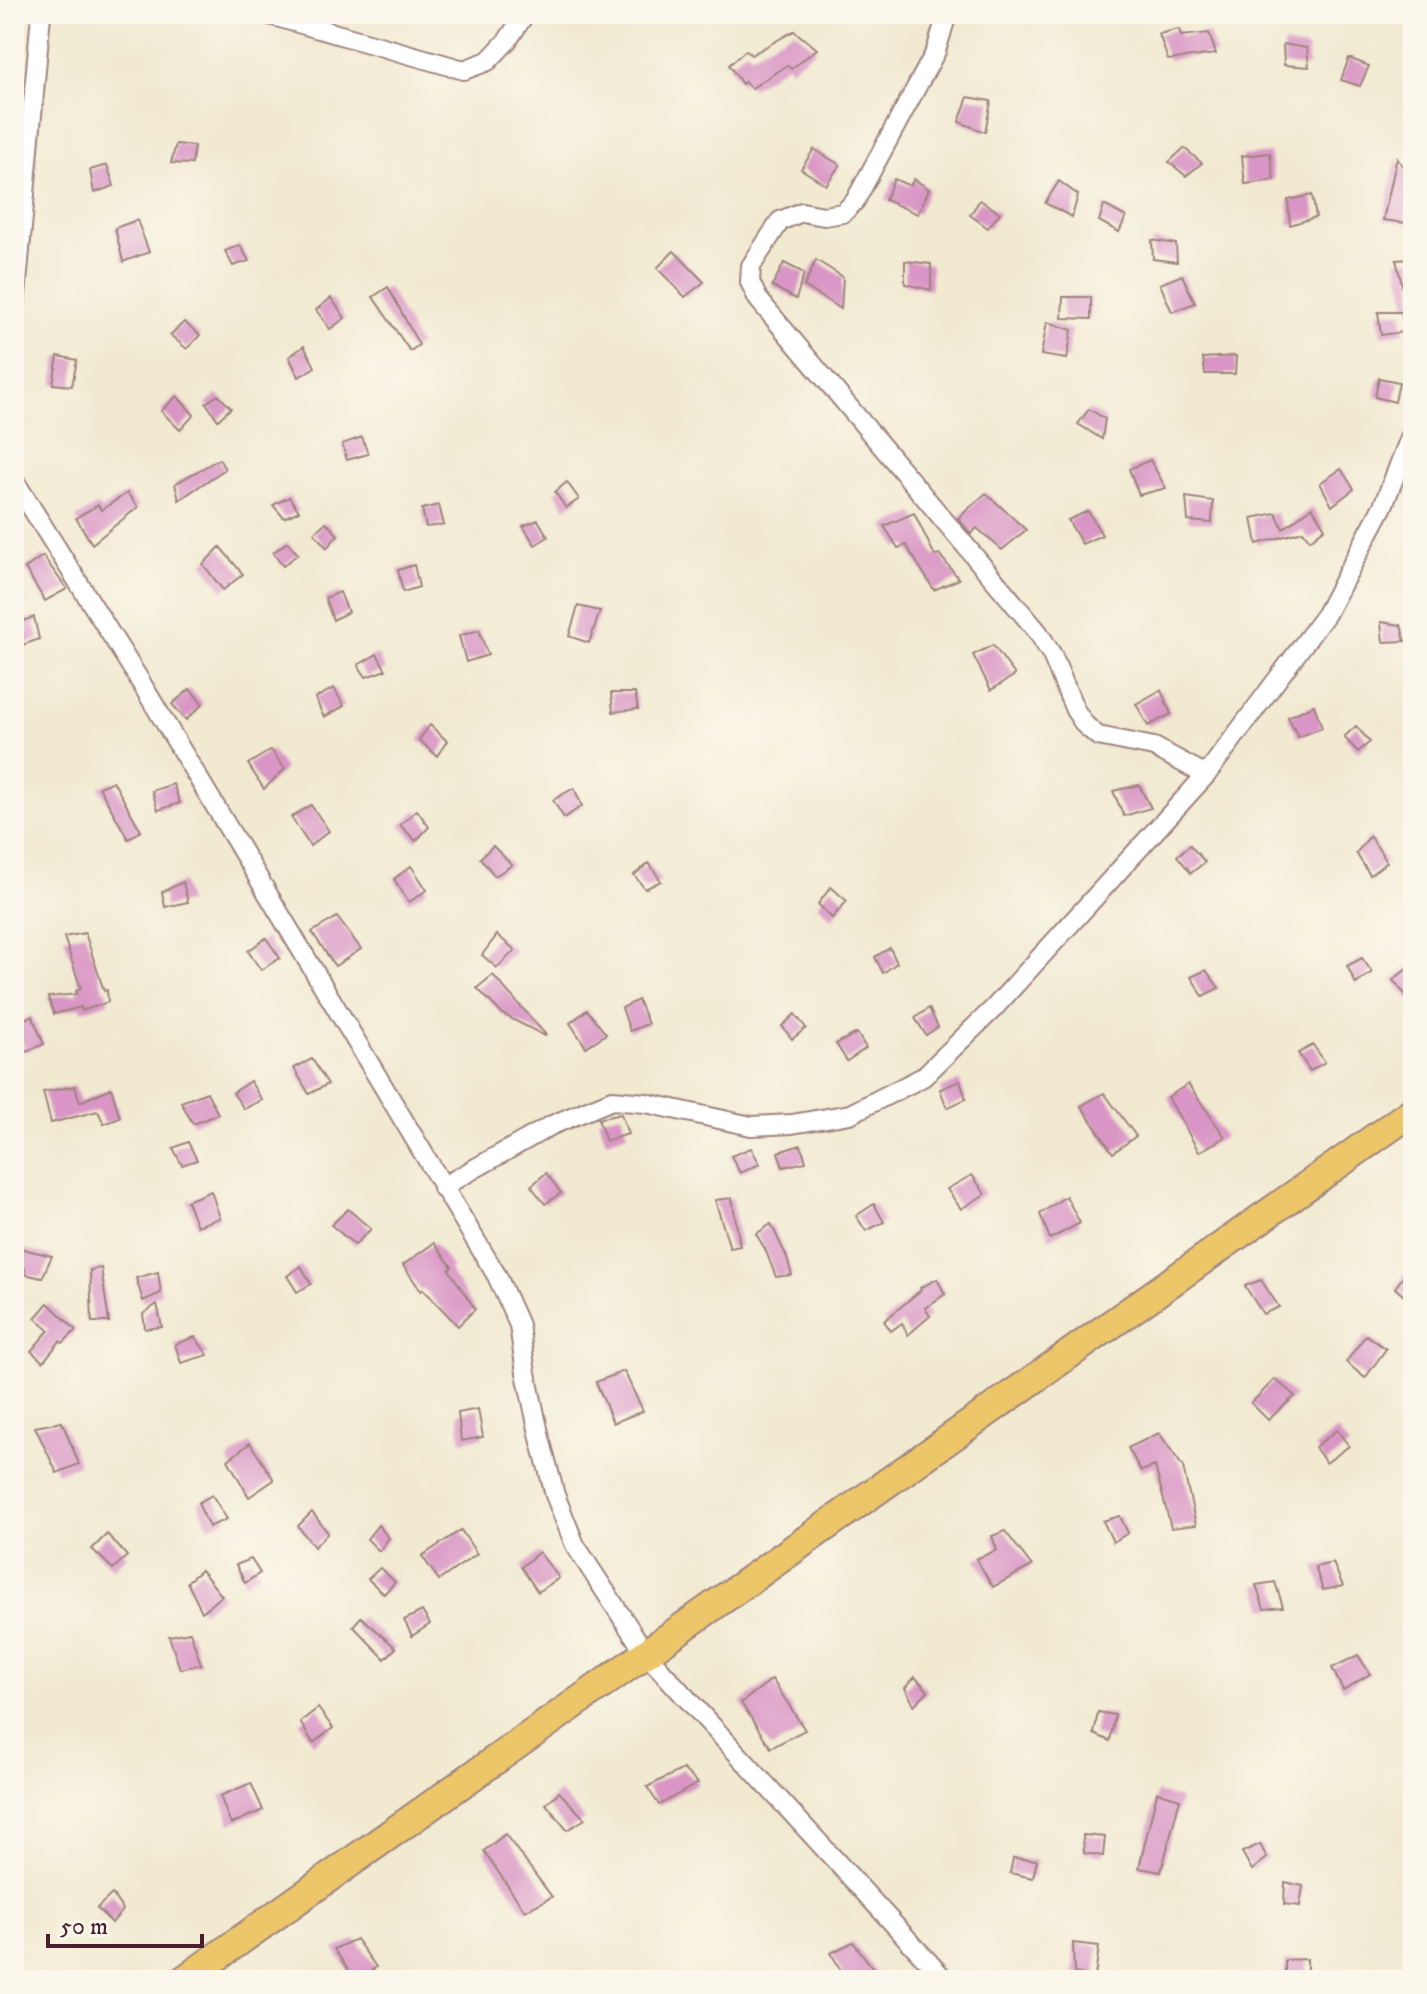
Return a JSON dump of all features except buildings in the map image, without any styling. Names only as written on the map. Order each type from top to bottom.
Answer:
[{"type":"main road","points":[[184,1980],[1413,1111]]},
{"type":"street","points":[[14,317],[41,14]]},
{"type":"street","points":[[266,14],[464,70],[488,61],[507,41],[525,14]]},
{"type":"street","points":[[947,14],[936,51],[855,201],[843,213],[824,216],[802,212],[780,221],[751,266],[750,282],[758,299],[1038,632],[1085,725],[1098,736],[1154,747],[1206,775]]},
{"type":"street","points":[[442,1187],[552,1125],[612,1100],[646,1103],[751,1126],[792,1124],[850,1114],[923,1077],[994,1008],[1206,775],[1326,614],[1383,506],[1413,430]]},
{"type":"street","points":[[14,480],[137,676],[497,1276],[519,1325],[540,1438],[555,1495],[575,1545],[646,1654],[945,1980]]}]
